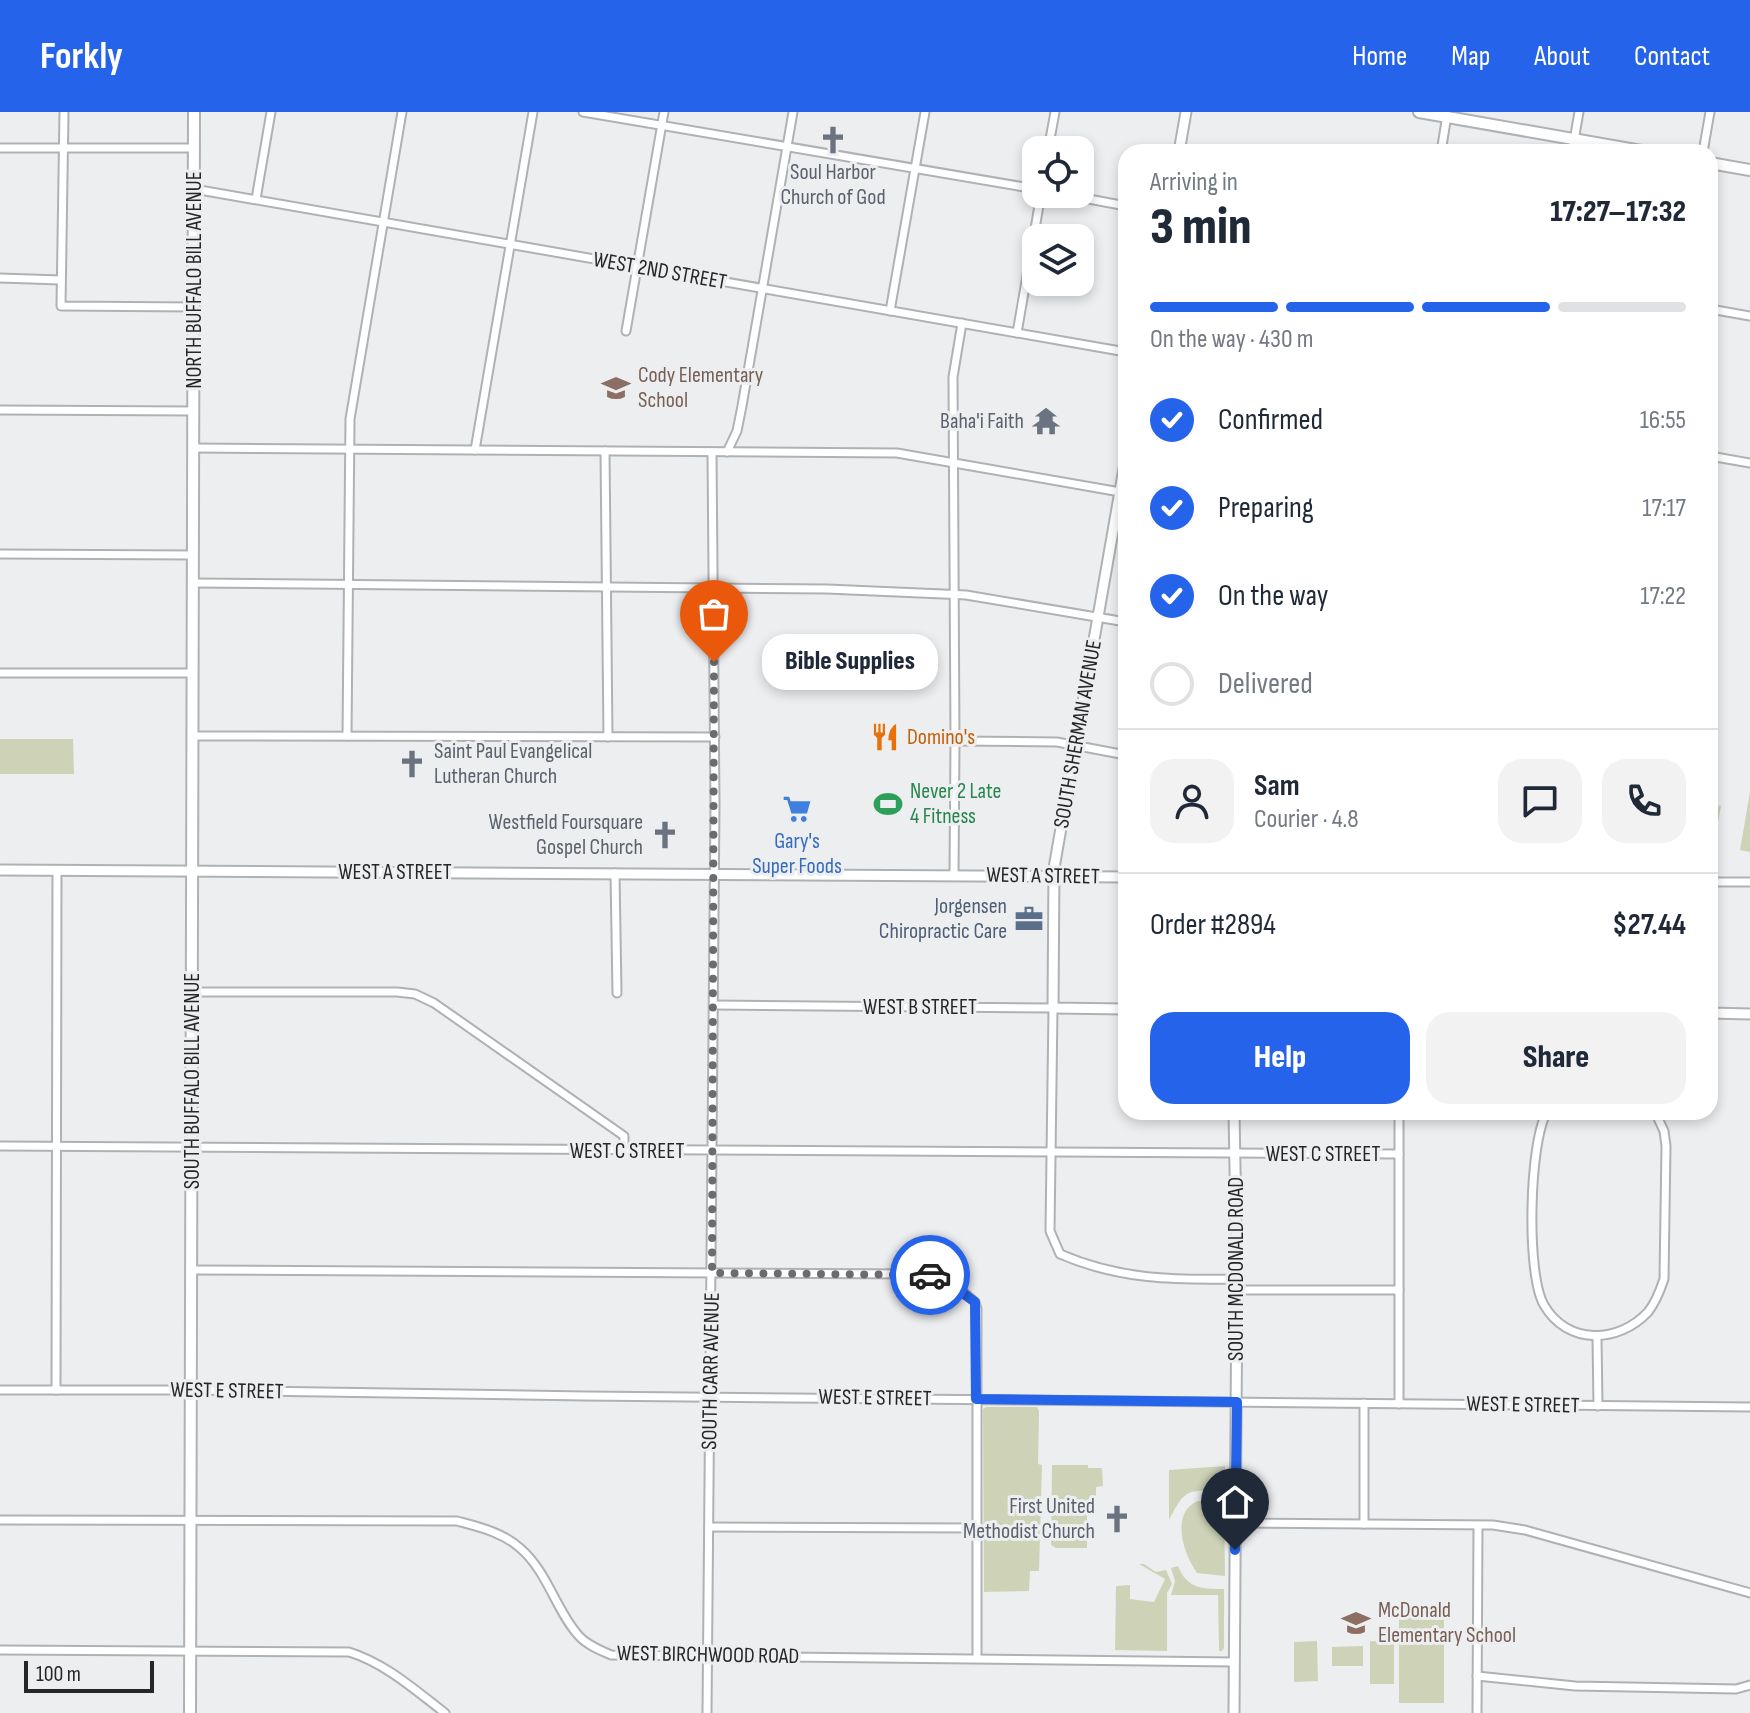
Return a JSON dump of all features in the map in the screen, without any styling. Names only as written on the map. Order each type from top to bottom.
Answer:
[{"type":"main road","name":"NORTH BUFFALO BILL AVENUE","points":[[193,448],[194,112]]},
{"type":"main road","points":[[1419,112],[1447,114],[1602,144]]},
{"type":"main road","points":[[1718,164],[1750,170]]},
{"type":"main road","name":"SOUTH BUFFALO BILL AVENUE","points":[[190,1713],[193,448]]},
{"type":"street","points":[[64,112],[61,306],[194,307]]},
{"type":"street","points":[[256,199],[271,112]]},
{"type":"street","points":[[347,736],[350,419],[402,112]]},
{"type":"street","points":[[475,450],[533,112]]},
{"type":"street","points":[[583,112],[1022,187]]},
{"type":"street","points":[[626,331],[664,112]]},
{"type":"street","points":[[727,452],[740,419],[793,112]]},
{"type":"street","points":[[890,311],[925,112]]},
{"type":"street","points":[[1051,136],[1055,112]]},
{"type":"street","points":[[1180,144],[1186,112]]},
{"type":"street","points":[[1573,144],[1579,112]]},
{"type":"street","points":[[1704,144],[1710,112]]},
{"type":"street","points":[[1442,144],[1447,114]]},
{"type":"street","points":[[0,148],[194,148]]},
{"type":"street","name":"WEST 2ND STREET","points":[[194,189],[1118,351]]},
{"type":"street","points":[[1094,200],[1118,204]]},
{"type":"street","points":[[1017,333],[1039,208]]},
{"type":"street","points":[[0,278],[61,280]]},
{"type":"street","points":[[1718,310],[1750,316]]},
{"type":"street","points":[[954,875],[953,377],[962,323]]},
{"type":"street","points":[[0,410],[193,411]]},
{"type":"street","points":[[193,448],[897,453],[1118,491]]},
{"type":"street","points":[[605,451],[608,737]]},
{"type":"street","name":"SOUTH CARR AVENUE","points":[[707,1713],[715,873],[712,453]]},
{"type":"street","points":[[1718,457],[1750,463]]},
{"type":"street","name":"SOUTH SHERMAN AVENUE","points":[[1118,517],[1053,876],[1050,1231],[1060,1254],[1086,1265],[1146,1279],[1237,1285]]},
{"type":"street","points":[[0,554],[193,555]]},
{"type":"street","points":[[193,583],[713,587],[955,595],[1118,621]]},
{"type":"street","points":[[0,673],[193,673]]},
{"type":"street","points":[[193,736],[715,737]]},
{"type":"street","points":[[955,741],[1057,742],[1118,754]]},
{"type":"street","name":"WEST A STREET","points":[[0,870],[1118,877]]},
{"type":"street","points":[[56,1390],[57,870]]},
{"type":"street","points":[[615,873],[617,993]]},
{"type":"street","points":[[1718,882],[1750,882]]},
{"type":"street","points":[[192,992],[415,994],[434,1003],[624,1136],[624,1150]]},
{"type":"street","name":"WEST B STREET","points":[[714,1005],[1118,1009]]},
{"type":"street","points":[[1718,1013],[1750,1014]]},
{"type":"street","name":"SOUTH MCDONALD ROAD","points":[[1234,1120],[1237,1402],[1234,1713]]},
{"type":"street","points":[[1399,1120],[1399,1404]]},
{"type":"street","points":[[1544,1120],[1535,1150],[1533,1252],[1536,1284],[1542,1303],[1565,1328],[1579,1335],[1597,1337],[1612,1335],[1646,1313],[1657,1298],[1664,1279],[1666,1146],[1659,1120]]},
{"type":"street","name":"WEST C STREET","points":[[0,1146],[1399,1154]]},
{"type":"street","points":[[192,1270],[936,1275],[975,1302],[977,1658]]},
{"type":"street","points":[[1237,1285],[1399,1290]]},
{"type":"street","points":[[1597,1337],[1598,1406]]},
{"type":"street","name":"WEST E STREET","points":[[0,1390],[1750,1407]]},
{"type":"street","points":[[1364,1403],[1364,1524]]},
{"type":"street","name":"WEST BIRCHWOOD ROAD","points":[[0,1520],[457,1521],[487,1529],[521,1548],[546,1579],[579,1636],[611,1655],[1234,1662]]},
{"type":"street","points":[[1235,1523],[1493,1525],[1525,1530],[1750,1593]]},
{"type":"street","points":[[1477,1713],[1478,1526]]},
{"type":"street","points":[[709,1527],[975,1528]]},
{"type":"street","points":[[0,1650],[349,1652],[382,1666],[445,1713]]},
{"type":"street","points":[[1477,1676],[1575,1686],[1736,1689],[1750,1685]]},
{"type":"green space","points":[[0,739],[73,739],[74,774],[0,774]]},
{"type":"green space","points":[[1750,792],[1750,852],[1740,850]]},
{"type":"green space","points":[[1037,1407],[1039,1411],[1038,1464],[1042,1465],[1039,1571],[1030,1571],[1029,1591],[984,1592],[983,1409]]},
{"type":"green space","points":[[1052,1465],[1102,1468],[1103,1486],[1096,1487],[1096,1513],[1087,1514],[1087,1548],[1056,1548],[1051,1545]]},
{"type":"green space","points":[[1225,1466],[1225,1490],[1188,1493],[1169,1520],[1169,1470]]},
{"type":"green space","points":[[1198,1501],[1224,1501],[1225,1576],[1197,1573],[1187,1555],[1182,1534],[1184,1514],[1189,1506]]},
{"type":"green space","points":[[1139,1564],[1156,1572],[1166,1570],[1172,1584],[1167,1593],[1167,1651],[1115,1650],[1116,1586],[1130,1585],[1130,1599],[1154,1602],[1165,1579]]},
{"type":"green space","points":[[1178,1566],[1186,1579],[1196,1586],[1224,1589],[1222,1651],[1219,1651],[1218,1595],[1171,1595],[1175,1581],[1171,1568]]},
{"type":"green space","points":[[1444,1617],[1444,1703],[1399,1703],[1399,1618]]},
{"type":"green space","points":[[1317,1641],[1318,1681],[1294,1682],[1294,1642]]},
{"type":"green space","points":[[1370,1641],[1394,1642],[1394,1684],[1370,1684]]},
{"type":"green space","points":[[1363,1646],[1363,1666],[1332,1666],[1332,1647]]},
{"type":"way so far","points":[[714,662],[712,1273],[930,1275]]},
{"type":"place","name":"Soul Harbor Church of God","points":[[833,140]]},
{"type":"place","name":"Cody Elementary School","points":[[616,388]]},
{"type":"place","name":"Baha'i Faith","points":[[1046,421]]},
{"type":"place","name":"Bible Supplies","points":[[714,662]]},
{"type":"place","name":"Domino's","points":[[885,737]]},
{"type":"place","name":"Saint Paul Evangelical Lutheran Church","points":[[412,764]]},
{"type":"place","name":"Never 2 Late 4 Fitness","points":[[888,804]]},
{"type":"place","name":"Gary's Super Foods","points":[[797,809]]},
{"type":"place","name":"Westfield Foursquare Gospel Church","points":[[665,835]]},
{"type":"place","name":"Jorgensen Chiropractic Care","points":[[1029,919]]},
{"type":"place","name":"First United Methodist Church","points":[[1117,1519]]},
{"type":"place","name":"McDonald Elementary School","points":[[1356,1623]]},
{"type":"route","points":[[930,1275],[944,1279],[975,1302],[976,1399],[1237,1402],[1235,1550]]}]
